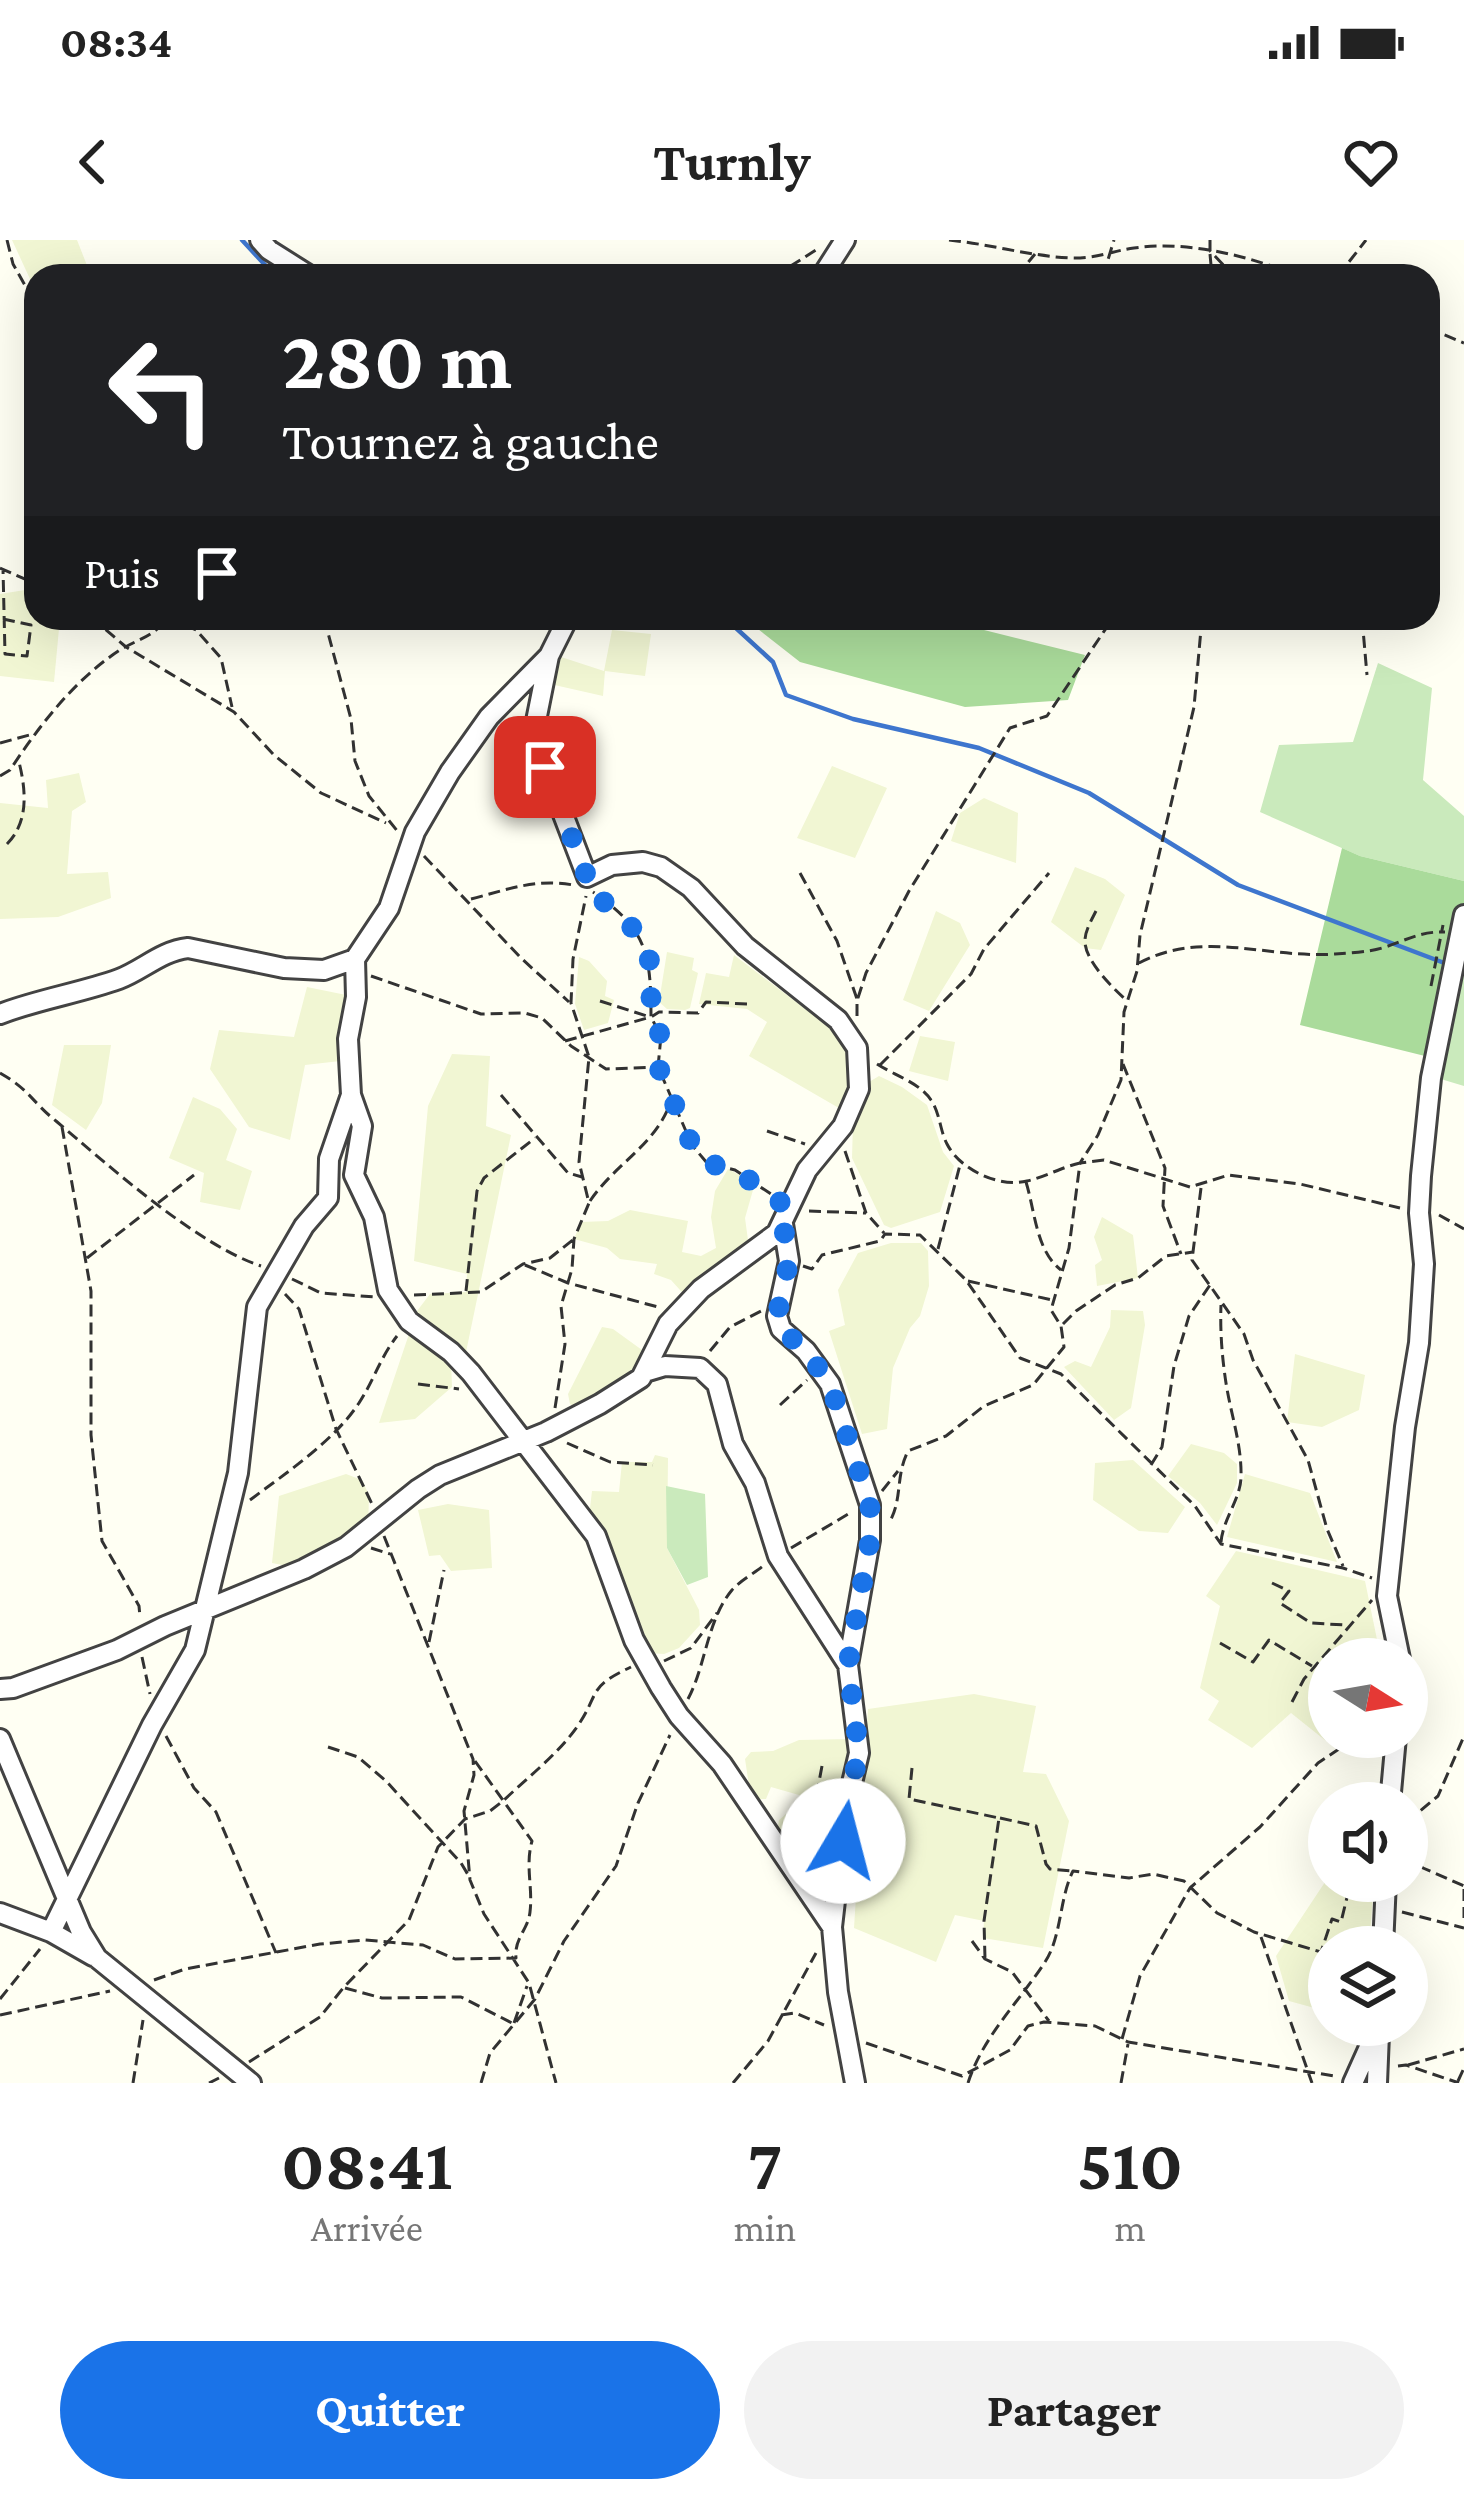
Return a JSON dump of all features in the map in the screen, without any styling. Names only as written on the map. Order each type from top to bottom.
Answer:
[{"type":"street","points":[[260,240],[291,264]]},
{"type":"street","points":[[562,630],[549,656],[533,736],[587,877],[612,865],[643,862],[661,866],[691,888],[745,946],[838,1020],[857,1048],[859,1089],[843,1126],[807,1170],[786,1216],[763,1246],[701,1289],[668,1324],[645,1372]]},
{"type":"street","points":[[549,656],[489,717],[451,772],[415,832],[389,908],[355,964],[356,997],[348,1040],[351,1095],[362,1126],[354,1175],[374,1217],[392,1296],[409,1321],[451,1352],[470,1373],[596,1536],[645,1661],[679,1716],[722,1764],[832,1928]]},
{"type":"street","points":[[1396,1638],[1387,1596],[1419,1343],[1424,1264],[1420,1209],[1431,1078],[1462,924]]},
{"type":"street","points":[[0,1014],[121,978],[172,950],[193,949],[284,968],[324,970],[355,964]]},
{"type":"street","points":[[51,1932],[195,1650],[230,1516],[253,1321],[304,1226],[328,1198],[329,1160],[351,1095]]},
{"type":"street","points":[[786,1216],[789,1261],[777,1316],[781,1329],[817,1364],[842,1415],[870,1505],[870,1540],[848,1665],[859,1753],[847,1804],[832,1928],[844,2034],[855,2083]]},
{"type":"street","points":[[0,1689],[50,1675],[304,1569],[346,1547],[440,1475],[524,1441],[552,1437],[645,1372],[665,1366],[700,1368],[717,1384],[733,1444],[755,1483],[778,1556],[848,1665]]},
{"type":"street","points":[[0,1738],[81,1932],[97,1958]]},
{"type":"street","points":[[1384,1926],[1385,1902]]},
{"type":"street","points":[[0,1913],[51,1932],[97,1958],[243,2077]]},
{"type":"street","points":[[1347,2080],[1367,2046]]},
{"type":"street","points":[[1377,2079],[1378,2046]]},
{"type":"path","points":[[8,240],[24,284]]},
{"type":"path","points":[[949,240],[1067,258],[1112,256],[1131,248],[1210,250],[1269,264]]},
{"type":"path","points":[[1108,264],[1114,240]]},
{"type":"path","points":[[1208,240],[1211,264]]},
{"type":"path","points":[[794,264],[820,248],[843,242]]},
{"type":"path","points":[[1210,250],[1223,264]]},
{"type":"path","points":[[1027,264],[1037,251]]},
{"type":"path","points":[[2,568],[5,654],[27,656],[30,630]]},
{"type":"path","points":[[3,619],[24,624]]},
{"type":"path","points":[[106,630],[233,712],[274,755],[321,793],[388,824]]},
{"type":"path","points":[[0,776],[82,682],[154,630]]},
{"type":"path","points":[[1105,630],[1047,716],[1010,728],[909,891],[857,1000],[857,1048],[919,1088],[932,1101],[948,1147],[961,1163],[998,1181],[1026,1182],[1054,1169],[1104,1160],[1190,1187],[1228,1175],[1300,1184],[1420,1209],[1464,1229]]},
{"type":"path","points":[[209,2083],[243,2077],[320,2017],[409,1920],[442,1842],[464,1819],[503,1801],[578,1725],[594,1689],[604,1680],[645,1661],[669,1660],[691,1648],[734,1587],[815,1532],[870,1505],[908,1451],[946,1436],[984,1406],[1033,1385],[1064,1347],[1052,1300],[1072,1233],[1080,1163],[1098,1135],[1120,1080],[1127,1001],[1194,707],[1201,630]]},
{"type":"path","points":[[1363,630],[1367,675]]},
{"type":"path","points":[[197,631],[221,658],[233,712]]},
{"type":"path","points":[[0,743],[35,734]]},
{"type":"path","points":[[7,844],[20,831],[25,788],[18,758]]},
{"type":"path","points":[[800,873],[837,940],[857,1000]]},
{"type":"path","points":[[859,1089],[971,974],[984,949],[1048,873]]},
{"type":"path","points":[[467,900],[524,883],[553,881],[586,887],[626,920],[645,944],[651,966],[651,1017],[661,1036],[658,1066],[699,1156],[707,1163],[735,1170],[786,1216],[866,1213]]},
{"type":"path","points":[[586,887],[573,959],[571,1003],[589,1058],[579,1162],[589,1203]]},
{"type":"path","points":[[1096,911],[1084,937],[1085,948],[1127,1001]]},
{"type":"path","points":[[1138,964],[1171,949],[1207,943],[1286,955],[1379,949],[1417,933],[1462,924]]},
{"type":"path","points":[[355,964],[481,1014],[525,1012],[542,1018],[565,1041],[606,1069],[658,1066]]},
{"type":"path","points":[[600,1001],[651,1017]]},
{"type":"path","points":[[565,1041],[658,1012],[698,1013],[706,1002],[747,1004]]},
{"type":"path","points":[[1122,1059],[1165,1168],[1163,1206],[1181,1254]]},
{"type":"path","points":[[0,1073],[27,1088],[62,1127],[230,1256],[321,1293],[355,1298],[481,1292],[524,1264],[550,1258],[574,1240]]},
{"type":"path","points":[[501,1095],[568,1173],[584,1177]]},
{"type":"path","points":[[653,1466],[610,1462],[552,1437],[565,1344],[561,1306],[574,1240],[589,1203],[629,1154],[653,1138],[671,1101]]},
{"type":"path","points":[[843,1126],[846,1163],[866,1213],[885,1234],[920,1235],[966,1280],[1020,1358],[1061,1375],[1195,1506],[1221,1544],[1343,1568],[1372,1578],[1387,1596]]},
{"type":"path","points":[[62,1127],[92,1291],[91,1435],[102,1540],[139,1606],[142,1664],[156,1719],[194,1789],[216,1812],[276,1952]]},
{"type":"path","points":[[767,1131],[824,1150]]},
{"type":"path","points":[[466,1292],[477,1191],[484,1178],[535,1138]]},
{"type":"path","points":[[937,1251],[961,1163]]},
{"type":"path","points":[[86,1259],[194,1175]]},
{"type":"path","points":[[1026,1182],[1043,1247],[1062,1271]]},
{"type":"path","points":[[1202,1185],[1192,1261],[1244,1334],[1259,1372],[1308,1460],[1343,1568]]},
{"type":"path","points":[[789,1261],[812,1269],[822,1256],[880,1241],[885,1234]]},
{"type":"path","points":[[1061,1326],[1115,1285],[1138,1279],[1166,1256],[1193,1252]]},
{"type":"path","points":[[524,1264],[568,1283],[656,1304],[668,1324]]},
{"type":"path","points":[[273,1277],[299,1310],[335,1429],[369,1495],[473,1759],[532,1841],[526,1858],[530,1916],[514,1942],[515,1958]]},
{"type":"path","points":[[966,1280],[1052,1300]]},
{"type":"path","points":[[1150,1466],[1162,1447],[1174,1366],[1189,1316],[1210,1285]]},
{"type":"path","points":[[230,1516],[335,1429],[359,1403],[379,1359],[430,1294]]},
{"type":"path","points":[[1221,1301],[1226,1386],[1238,1430],[1241,1480],[1222,1526],[1221,1544]]},
{"type":"path","points":[[700,1368],[730,1328],[780,1303]]},
{"type":"path","points":[[780,1405],[804,1387],[817,1364]]},
{"type":"path","points":[[418,1384],[458,1390],[470,1373]]},
{"type":"path","points":[[870,1540],[895,1514],[898,1471]]},
{"type":"path","points":[[429,1644],[444,1570]]},
{"type":"path","points":[[1273,1582],[1289,1591],[1280,1603],[1311,1623],[1347,1625]]},
{"type":"path","points":[[1337,1638],[1373,1598],[1387,1596]]},
{"type":"path","points":[[481,2083],[490,2053],[536,2000],[564,1941],[616,1865],[638,1803],[704,1665],[718,1611]]},
{"type":"path","points":[[1220,1643],[1253,1662],[1269,1640],[1308,1663]]},
{"type":"path","points":[[1292,1702],[1308,1676]]},
{"type":"path","points":[[1428,1804],[1438,1796],[1464,1736]]},
{"type":"path","points":[[328,1747],[358,1757],[442,1842],[470,1880],[484,1914],[529,1983],[556,2083]]},
{"type":"path","points":[[1120,2083],[1140,1976],[1190,1888],[1260,1827],[1326,1758]]},
{"type":"path","points":[[470,1880],[464,1819],[473,1759]]},
{"type":"path","points":[[821,1766],[816,1798],[847,1804]]},
{"type":"path","points":[[912,1768],[909,1798],[1036,1826],[1050,1869],[1130,1879],[1153,1874],[1184,1881],[1216,1913],[1260,1934],[1321,1952],[1332,1919],[1341,1922],[1346,1902]]},
{"type":"path","points":[[985,1959],[984,1921],[998,1818]]},
{"type":"path","points":[[786,1831],[812,1841],[821,1836],[843,1841]]},
{"type":"path","points":[[1428,1870],[1464,1886],[1464,1918]]},
{"type":"path","points":[[781,2015],[796,2013],[962,2077],[1047,1960],[1073,1871]]},
{"type":"path","points":[[1385,1908],[1464,1928]]},
{"type":"path","points":[[734,2083],[768,2042],[832,1928]]},
{"type":"path","points":[[0,1999],[51,1932]]},
{"type":"path","points":[[1260,1934],[1312,2083]]},
{"type":"path","points":[[0,2015],[137,1992],[185,1969],[320,1944],[389,1941],[422,1945],[455,1958],[515,1958]]},
{"type":"path","points":[[972,1941],[985,1959],[1012,1972],[1049,2022]]},
{"type":"path","points":[[514,2025],[529,1983]]},
{"type":"path","points":[[344,1987],[382,1997],[461,1997],[514,2025]]},
{"type":"path","points":[[133,2083],[143,2030],[137,1992]]},
{"type":"path","points":[[968,2083],[973,2067],[1010,2050],[1028,2026],[1049,2022],[1095,2026],[1125,2041],[1347,2080]]},
{"type":"path","points":[[1377,2079],[1406,2065],[1464,2049]]},
{"type":"path","points":[[1406,2065],[1458,2083],[1464,2068]]},
{"type":"green space","points":[[12,240],[77,240],[86,264],[24,264]]},
{"type":"green space","points":[[24,590],[24,630],[59,630],[54,682],[0,676],[0,594]]},
{"type":"green space","points":[[612,630],[651,634],[645,676],[605,671],[603,696],[550,684],[558,656],[604,671]]},
{"type":"green space","points":[[759,630],[984,630],[1085,655],[1068,700],[965,707],[800,662]]},
{"type":"green space","points":[[1378,663],[1432,688],[1423,780],[1464,816],[1464,881],[1360,856],[1260,812],[1279,745],[1353,742]]},
{"type":"green space","points":[[832,766],[887,788],[855,858],[797,838]]},
{"type":"green space","points":[[79,773],[86,802],[72,811],[67,874],[108,872],[111,898],[58,917],[0,919],[0,803],[48,808],[46,780]]},
{"type":"green space","points":[[984,798],[1018,813],[1016,863],[951,841],[960,813]]},
{"type":"green space","points":[[1342,848],[1464,881],[1464,928],[1437,1059],[1300,1025]]},
{"type":"green space","points":[[1075,867],[1105,879],[1125,895],[1101,950],[1085,948],[1051,922]]},
{"type":"green space","points":[[936,911],[960,923],[970,945],[929,1011],[903,1000]]},
{"type":"green space","points":[[1464,932],[1464,1086],[1434,1077]]},
{"type":"green space","points":[[667,952],[694,958],[692,970],[698,973],[690,1008],[685,1010],[667,1009],[659,1002]]},
{"type":"green space","points":[[734,955],[828,1026],[848,1048],[855,1085],[844,1111],[749,1056],[767,1022],[747,1009],[699,1004],[706,973],[729,977]]},
{"type":"green space","points":[[579,957],[607,981],[605,996],[614,1000],[608,1023],[584,1030],[575,1004]]},
{"type":"green space","points":[[307,987],[356,997],[349,1060],[305,1065],[290,1140],[249,1127],[210,1069],[219,1030],[294,1037]]},
{"type":"green space","points":[[920,1036],[955,1042],[948,1081],[909,1071]]},
{"type":"green space","points":[[64,1045],[111,1045],[102,1103],[86,1130],[52,1105]]},
{"type":"green space","points":[[452,1054],[490,1056],[486,1126],[511,1135],[465,1357],[414,1315],[430,1294],[466,1292],[467,1274],[414,1261],[428,1106]]},
{"type":"green space","points":[[879,1076],[927,1105],[943,1152],[954,1166],[940,1212],[891,1228],[884,1225],[852,1158],[853,1123],[869,1082]]},
{"type":"green space","points":[[193,1097],[220,1109],[237,1129],[226,1160],[252,1171],[240,1210],[200,1202],[204,1173],[169,1158]]},
{"type":"green space","points":[[728,1169],[755,1183],[745,1218],[750,1255],[689,1300],[671,1280],[654,1274],[657,1264],[620,1259],[607,1248],[574,1239],[581,1222],[608,1221],[630,1210],[688,1221],[682,1252],[701,1256],[716,1248],[711,1217],[715,1191]]},
{"type":"green space","points":[[1102,1217],[1133,1235],[1138,1278],[1097,1286],[1095,1265],[1102,1260],[1094,1237]]},
{"type":"green space","points":[[891,1243],[921,1243],[928,1251],[929,1286],[920,1316],[893,1368],[887,1429],[862,1434],[829,1331],[845,1325],[838,1290],[858,1253]]},
{"type":"green space","points":[[1111,1310],[1143,1311],[1145,1325],[1131,1408],[1114,1420],[1064,1367],[1075,1361],[1091,1367],[1110,1327]]},
{"type":"green space","points":[[602,1327],[613,1329],[642,1350],[644,1365],[581,1411],[570,1404],[568,1394]]},
{"type":"green space","points":[[409,1334],[451,1361],[452,1387],[415,1419],[379,1423]]},
{"type":"green space","points":[[1295,1354],[1365,1375],[1359,1410],[1322,1427],[1287,1422]]},
{"type":"green space","points":[[1191,1444],[1224,1453],[1237,1464],[1237,1483],[1217,1525],[1168,1476]]},
{"type":"green space","points":[[655,1455],[668,1458],[667,1548],[699,1610],[700,1625],[679,1648],[664,1654],[649,1653],[589,1517],[592,1491],[619,1492],[622,1462],[652,1462]]},
{"type":"green space","points":[[1133,1460],[1185,1507],[1168,1533],[1139,1531],[1093,1500],[1095,1463]]},
{"type":"green space","points":[[346,1474],[362,1480],[369,1495],[368,1530],[303,1569],[272,1563],[279,1496]]},
{"type":"green space","points":[[1245,1474],[1310,1493],[1337,1562],[1227,1537]]},
{"type":"green space","points":[[666,1486],[705,1494],[708,1577],[687,1585],[667,1548]]},
{"type":"green space","points":[[448,1504],[489,1510],[492,1568],[451,1571],[440,1555],[429,1556],[418,1510]]},
{"type":"green space","points":[[1236,1551],[1365,1581],[1377,1638],[1308,1638],[1308,1727],[1291,1713],[1252,1748],[1208,1720],[1219,1701],[1200,1688],[1220,1606],[1206,1596]]},
{"type":"green space","points":[[974,1694],[1036,1706],[1023,1772],[1046,1774],[1069,1821],[1043,1948],[983,1938],[984,1921],[955,1915],[936,1962],[854,1928],[868,1709]]},
{"type":"green space","points":[[850,1739],[854,1761],[836,1871],[791,1862],[775,1844],[779,1820],[806,1797],[771,1787],[766,1799],[751,1799],[745,1759],[751,1752],[773,1751],[799,1740]]},
{"type":"green space","points":[[1312,1902],[1372,1902],[1371,1926],[1308,1926],[1308,2006],[1289,2001],[1276,1956]]},
{"type":"waterway","points":[[242,240],[264,264]]},
{"type":"waterway","points":[[738,630],[773,662],[786,695],[853,719],[979,748],[1089,793],[1238,885],[1447,964]]},
{"type":"route","points":[[545,767],[587,877],[586,887],[615,909],[645,944],[651,966],[651,1017],[661,1036],[658,1066],[692,1145],[707,1163],[735,1170],[790,1209],[783,1224],[789,1261],[786,1290],[777,1316],[781,1329],[806,1351],[830,1384],[870,1505],[870,1540],[848,1665],[859,1753],[843,1841]]}]
